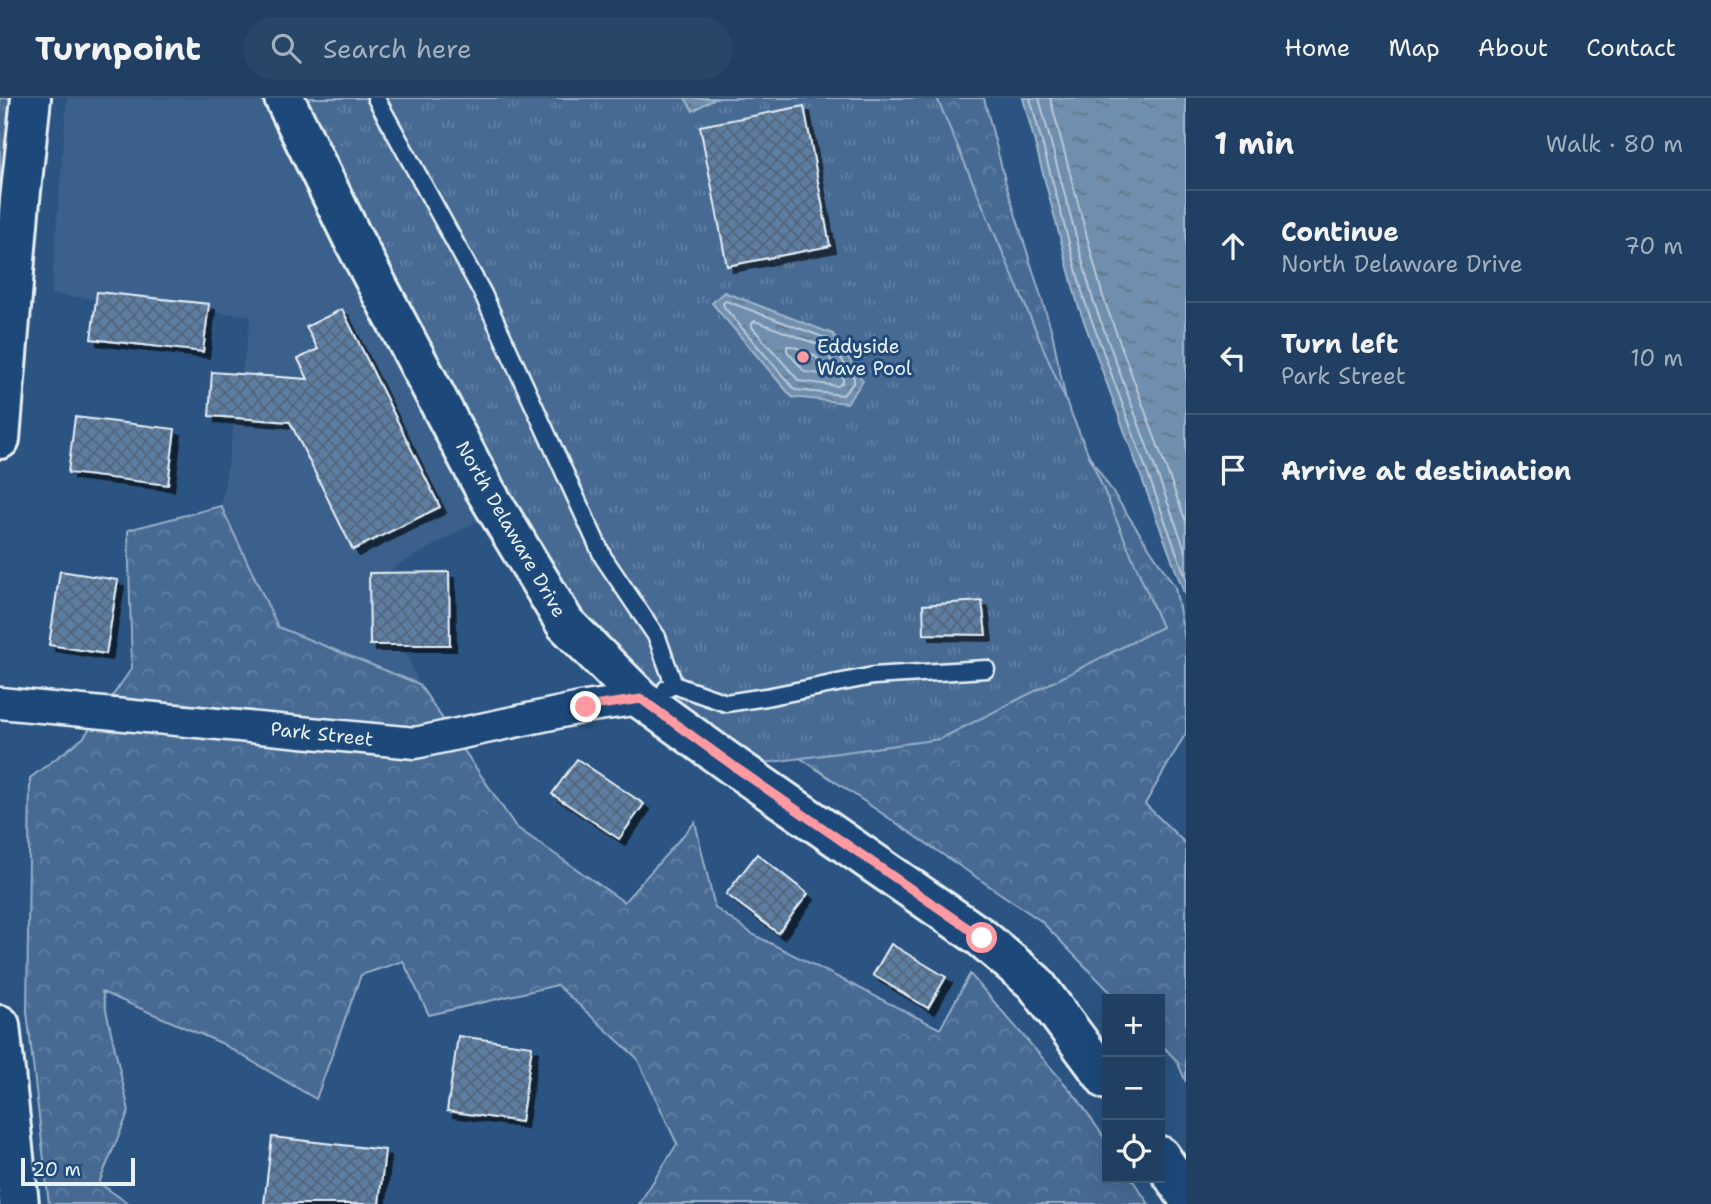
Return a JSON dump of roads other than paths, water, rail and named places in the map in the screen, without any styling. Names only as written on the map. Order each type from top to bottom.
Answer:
[{"type":"main road","points":[[0,439],[31,98]]},
{"type":"main road","name":"North Delaware Drive","points":[[284,98],[351,235],[485,490],[565,623],[657,692],[735,767],[982,938],[1035,983],[1102,1073]]},
{"type":"main road","points":[[0,1025],[19,1204]]},
{"type":"main road","points":[[1165,1164],[1186,1195]]},
{"type":"street","name":"Park Street","points":[[0,703],[415,743],[657,692]]},
{"type":"lane","points":[[376,98],[483,294],[603,557],[657,637],[657,692],[726,702],[873,676],[986,669]]},
{"type":"water","points":[[685,98],[715,98],[693,111]]},
{"type":"water","points":[[1023,98],[1186,98],[1186,598],[1078,305]]},
{"type":"water","name":"Eddyside Wave Pool","points":[[724,292],[833,334],[863,381],[847,403],[792,397],[712,303]]},
{"type":"place","name":"Eddyside Wave Pool","points":[[803,357]]}]
